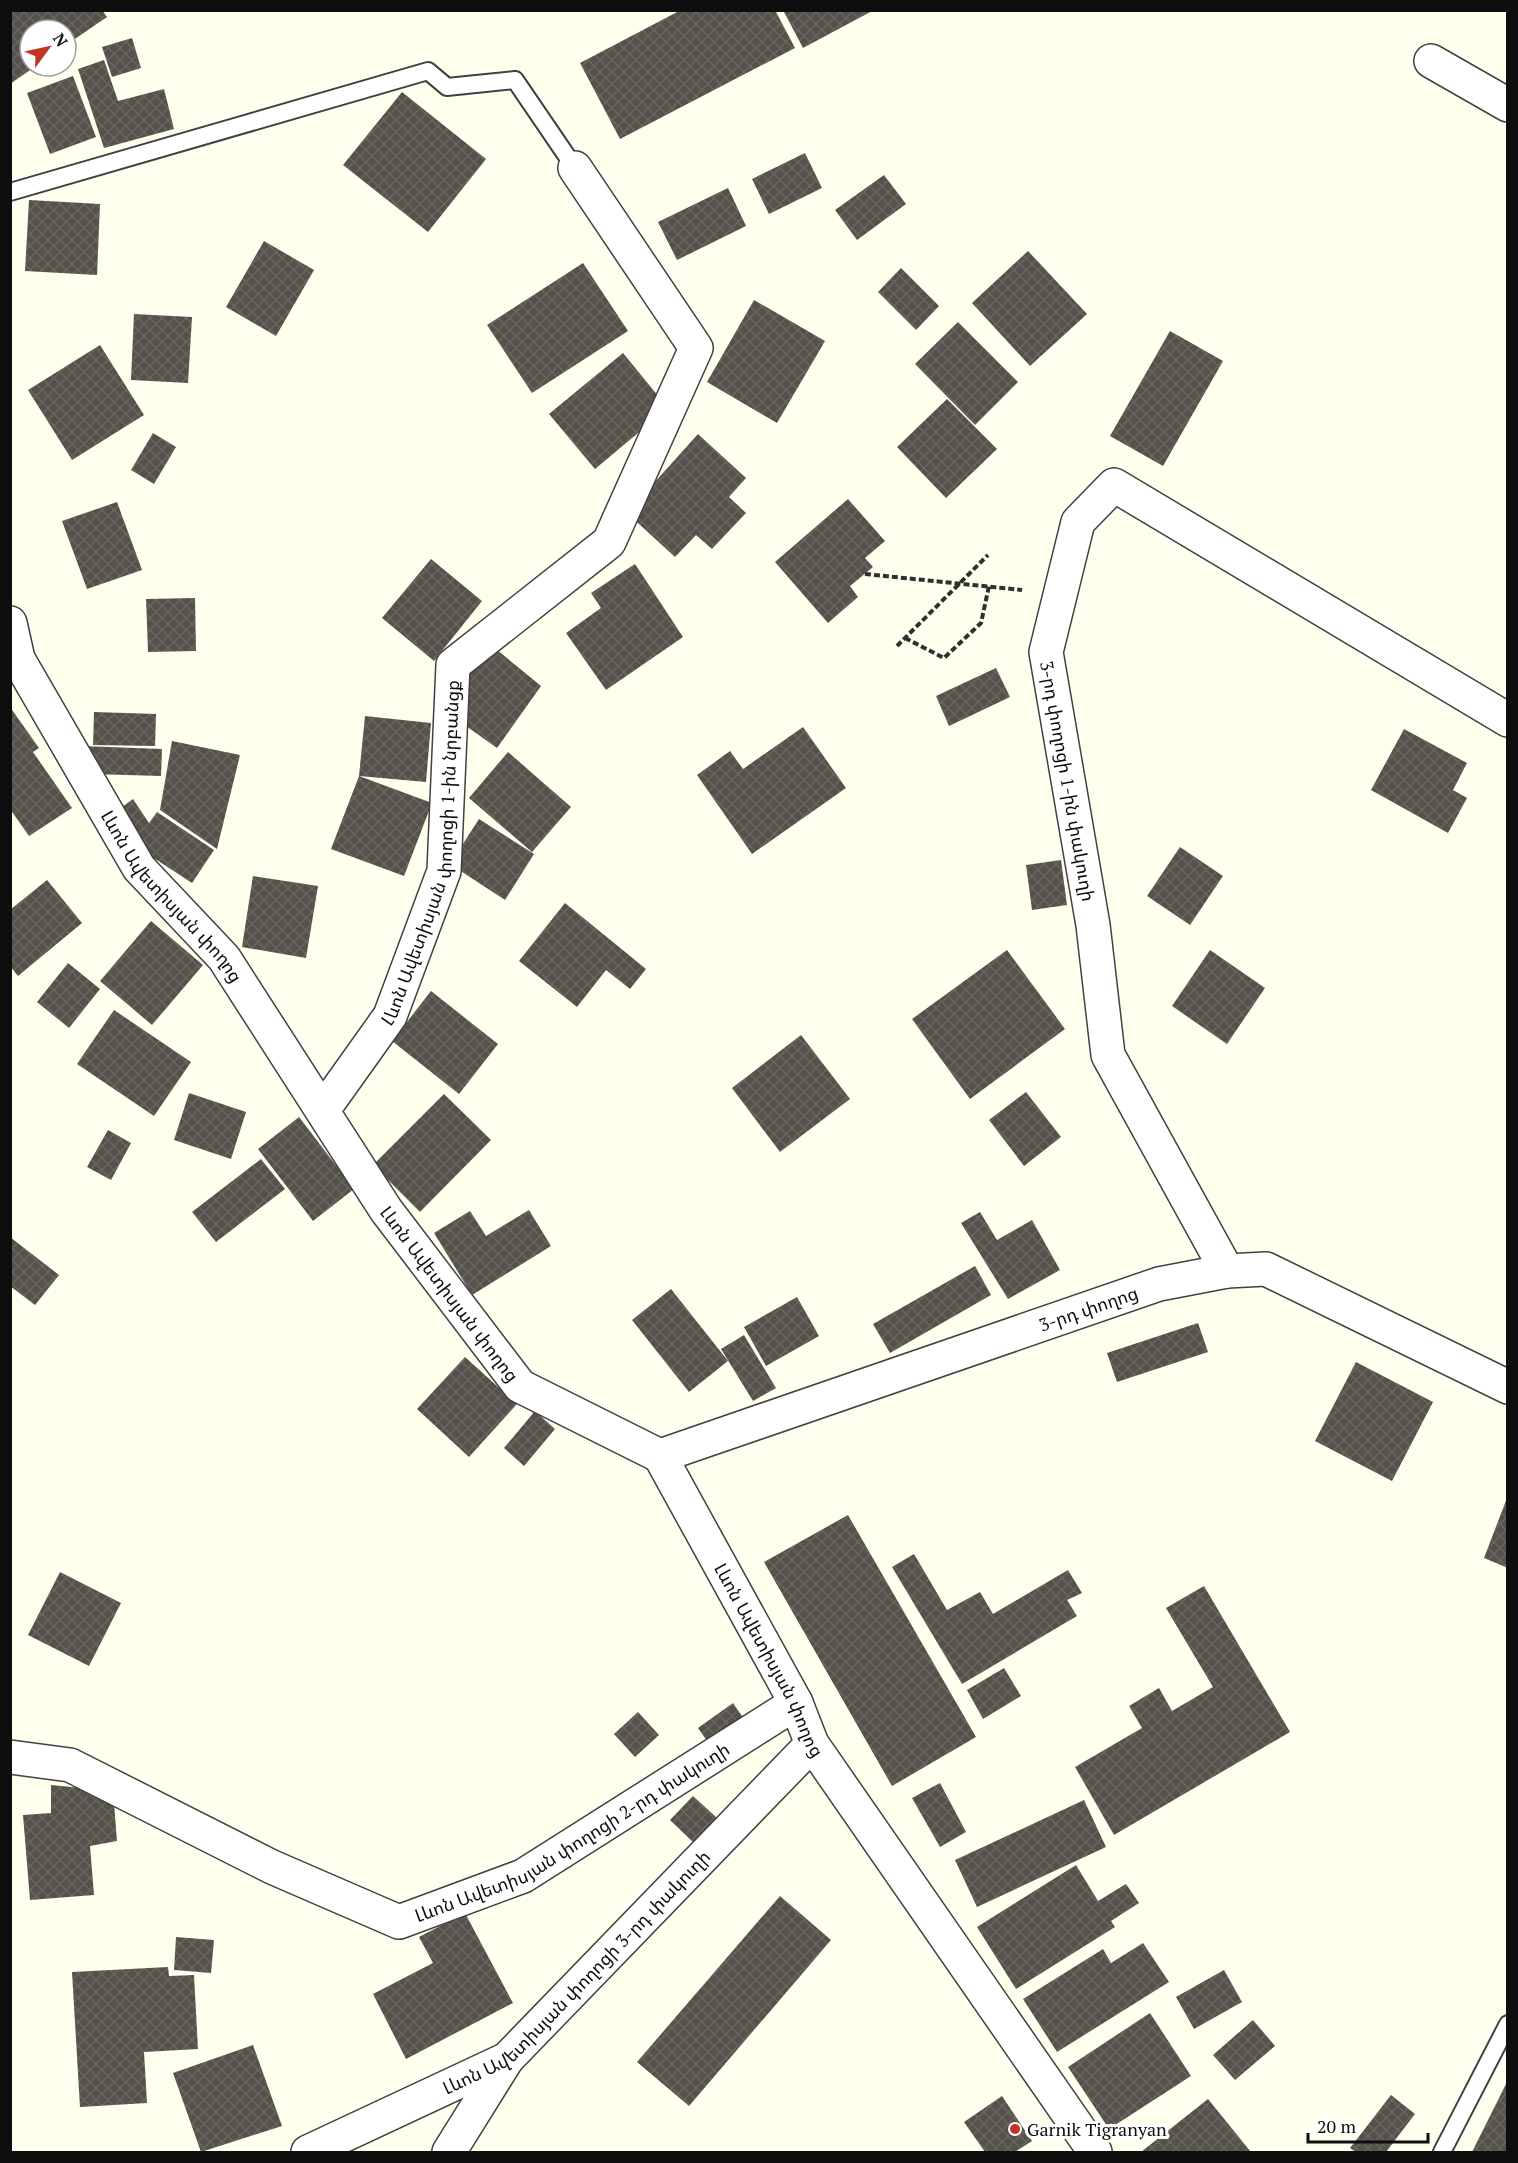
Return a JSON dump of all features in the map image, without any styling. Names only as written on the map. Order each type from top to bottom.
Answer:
[{"type":"street","points":[[1431,61],[1508,105]]},
{"type":"street","name":"Լևոն Ավետիսյան փողոցի 1-ին նրբանցք","points":[[323,1110],[390,1016],[444,871],[453,664],[609,542],[696,348],[575,168]]},
{"type":"street","name":"3-րդ փողոցի 1-ին փակուղի","points":[[1227,1271],[1108,1055],[1093,925],[1046,652],[1078,522],[1114,484],[1508,720]]},
{"type":"street","name":"Լևոն Ավետիսյան փողոց","points":[[10,623],[14,661],[139,868],[224,958],[386,1210],[520,1386],[660,1456],[796,1703],[812,1744],[1095,2152]]},
{"type":"street","name":"3-րդ փողոց","points":[[660,1456],[1159,1284],[1227,1271],[1266,1269],[1508,1387]]},
{"type":"street","name":"Լևոն Ավետիսյան փողոցի 2-րդ փակուղի","points":[[10,1757],[70,1765],[272,1868],[399,1922],[524,1876],[796,1703]]},
{"type":"street","name":"Լևոն Ավետիսյան փողոցի 3-րդ փակուղի","points":[[308,2152],[507,2059],[812,1744]]},
{"type":"street","points":[[449,2152],[507,2059]]},
{"type":"lane","points":[[10,192],[428,71],[447,87],[515,80],[575,168]]},
{"type":"lane","points":[[1442,2152],[1508,2024]]},
{"type":"path","points":[[897,646],[988,555]]},
{"type":"path","points":[[865,574],[1030,590]]},
{"type":"path","points":[[905,638],[944,658],[981,623],[989,586]]},
{"type":"building","points":[[10,10],[102,10],[107,17],[78,37],[78,18],[18,18],[19,78],[10,84]]},
{"type":"building","points":[[681,10],[775,10],[795,48],[620,139],[580,63]]},
{"type":"building","points":[[783,10],[874,10],[803,48]]},
{"type":"building","points":[[132,38],[141,68],[112,77],[102,47]]},
{"type":"building","points":[[104,60],[118,101],[164,89],[174,129],[104,148],[78,69]]},
{"type":"building","points":[[68,78],[74,78],[96,137],[50,154],[27,93]]},
{"type":"building","points":[[402,92],[486,159],[428,232],[343,165]]},
{"type":"building","points":[[805,153],[822,188],[769,214],[752,179]]},
{"type":"building","points":[[884,175],[906,204],[857,240],[835,210]]},
{"type":"building","points":[[728,188],[746,226],[677,260],[658,222]]},
{"type":"building","points":[[29,200],[100,204],[97,275],[25,271]]},
{"type":"building","points":[[264,241],[314,270],[276,336],[226,307]]},
{"type":"building","points":[[1028,251],[1087,314],[1030,366],[972,303]]},
{"type":"building","points":[[583,263],[628,331],[532,393],[487,325]]},
{"type":"building","points":[[901,268],[939,306],[916,330],[878,292]]},
{"type":"building","points":[[754,300],[825,341],[777,423],[707,382]]},
{"type":"building","points":[[134,314],[192,317],[188,383],[131,380]]},
{"type":"building","points":[[958,322],[1018,382],[975,425],[915,364]]},
{"type":"building","points":[[1170,331],[1223,361],[1163,466],[1110,436]]},
{"type":"building","points":[[100,345],[144,415],[72,460],[28,390]]},
{"type":"building","points":[[623,353],[668,408],[595,469],[549,414]]},
{"type":"building","points":[[947,399],[997,449],[946,498],[897,447]]},
{"type":"building","points":[[153,433],[176,447],[154,484],[131,470]]},
{"type":"building","points":[[698,434],[746,478],[729,497],[746,513],[712,549],[696,535],[675,557],[627,513]]},
{"type":"building","points":[[848,499],[885,541],[865,558],[873,567],[850,586],[858,597],[828,623],[775,562]]},
{"type":"building","points":[[117,502],[142,570],[87,589],[62,521]]},
{"type":"building","points":[[431,559],[482,601],[434,661],[382,618]]},
{"type":"building","points":[[635,564],[683,637],[606,690],[566,633],[601,608],[591,593]]},
{"type":"building","points":[[195,598],[196,651],[148,652],[146,599]]},
{"type":"building","points":[[491,645],[541,686],[497,748],[459,721],[471,668]]},
{"type":"building","points":[[996,668],[1010,697],[949,726],[936,696]]},
{"type":"building","points":[[10,707],[39,748],[33,752],[72,808],[29,836],[10,809]]},
{"type":"building","points":[[94,712],[156,714],[155,746],[93,745]]},
{"type":"building","points":[[365,716],[431,723],[426,782],[359,776]]},
{"type":"building","points":[[803,727],[846,788],[752,854],[697,775],[730,751],[743,769]]},
{"type":"building","points":[[1404,729],[1467,763],[1453,790],[1467,798],[1448,833],[1371,790]]},
{"type":"building","points":[[172,741],[240,755],[217,849],[160,810]]},
{"type":"building","points":[[82,746],[162,749],[161,776],[92,774]]},
{"type":"building","points":[[508,752],[571,807],[532,852],[469,798]]},
{"type":"building","points":[[359,776],[432,803],[404,876],[331,849]]},
{"type":"building","points":[[133,799],[149,823],[157,812],[214,850],[192,883],[134,845],[114,813]]},
{"type":"building","points":[[479,819],[534,854],[505,900],[450,864]]},
{"type":"building","points":[[1180,847],[1223,876],[1190,925],[1147,896]]},
{"type":"building","points":[[1061,860],[1067,905],[1032,910],[1026,865]]},
{"type":"building","points":[[253,876],[318,886],[306,958],[242,947]]},
{"type":"building","points":[[47,880],[82,923],[18,976],[10,966],[10,910]]},
{"type":"building","points":[[565,903],[646,969],[630,989],[606,970],[577,1007],[519,961]]},
{"type":"building","points":[[151,921],[203,965],[152,1025],[100,981]]},
{"type":"building","points":[[1007,950],[1065,1029],[970,1099],[912,1019]]},
{"type":"building","points":[[1210,950],[1265,988],[1227,1044],[1172,1006]]},
{"type":"building","points":[[68,963],[100,989],[69,1028],[37,1002]]},
{"type":"building","points":[[431,991],[498,1044],[459,1094],[392,1041]]},
{"type":"building","points":[[114,1010],[191,1062],[154,1116],[77,1064]]},
{"type":"building","points":[[801,1035],[850,1099],[780,1152],[732,1088]]},
{"type":"building","points":[[1026,1092],[1061,1137],[1024,1166],[989,1120]]},
{"type":"building","points":[[189,1093],[246,1112],[231,1159],[174,1140]]},
{"type":"building","points":[[444,1094],[491,1140],[420,1212],[373,1165]]},
{"type":"building","points":[[299,1117],[354,1189],[313,1221],[258,1149]]},
{"type":"building","points":[[108,1130],[131,1143],[111,1180],[87,1167]]},
{"type":"building","points":[[261,1159],[285,1189],[216,1242],[192,1212]]},
{"type":"building","points":[[529,1210],[551,1246],[472,1295],[434,1233],[470,1211],[486,1236]]},
{"type":"building","points":[[980,1212],[997,1240],[1032,1220],[1060,1270],[1008,1299],[961,1223]]},
{"type":"building","points":[[10,1237],[59,1275],[35,1305],[10,1286]]},
{"type":"building","points":[[975,1266],[991,1295],[890,1353],[873,1324]]},
{"type":"building","points":[[671,1289],[728,1361],[689,1392],[632,1320]]},
{"type":"building","points":[[797,1297],[819,1336],[766,1366],[744,1327]]},
{"type":"building","points":[[1198,1323],[1208,1352],[1117,1382],[1107,1353]]},
{"type":"building","points":[[744,1335],[776,1388],[753,1401],[721,1349]]},
{"type":"building","points":[[465,1357],[517,1404],[469,1457],[417,1409]]},
{"type":"building","points":[[1356,1362],[1433,1402],[1392,1481],[1315,1441]]},
{"type":"building","points":[[535,1411],[555,1429],[524,1466],[504,1448]]},
{"type":"building","points":[[1508,1498],[1508,1568],[1484,1558]]},
{"type":"building","points":[[848,1515],[976,1737],[892,1786],[764,1562]]},
{"type":"building","points":[[914,1554],[947,1610],[980,1592],[993,1614],[1068,1570],[1082,1593],[1067,1600],[1077,1616],[962,1684],[892,1567]]},
{"type":"building","points":[[60,1572],[121,1603],[89,1666],[28,1635]]},
{"type":"building","points":[[1204,1586],[1290,1732],[1114,1835],[1075,1767],[1142,1728],[1129,1706],[1159,1688],[1172,1711],[1213,1687],[1166,1608]]},
{"type":"building","points":[[1004,1668],[1021,1696],[983,1719],[967,1690]]},
{"type":"building","points":[[733,1703],[744,1719],[709,1744],[698,1728]]},
{"type":"building","points":[[638,1712],[659,1735],[635,1757],[614,1734]]},
{"type":"building","points":[[940,1783],[966,1832],[940,1847],[912,1798]]},
{"type":"building","points":[[51,1785],[113,1791],[117,1841],[90,1846],[94,1895],[30,1900],[23,1815],[51,1813]]},
{"type":"building","points":[[693,1796],[717,1818],[693,1842],[670,1820]]},
{"type":"building","points":[[1084,1800],[1106,1847],[977,1907],[955,1860]]},
{"type":"building","points":[[1076,1865],[1098,1901],[1126,1884],[1139,1903],[1111,1921],[1115,1927],[1016,1989],[977,1927]]},
{"type":"building","points":[[780,1896],[831,1940],[689,2106],[637,2062]]},
{"type":"building","points":[[465,1913],[513,2003],[406,2059],[373,1994],[433,1963],[419,1937]]},
{"type":"building","points":[[176,1937],[214,1940],[211,1973],[174,1970]]},
{"type":"building","points":[[1143,1943],[1169,1982],[1057,2052],[1023,1999],[1103,1949],[1111,1963]]},
{"type":"building","points":[[168,1967],[169,1976],[194,1975],[198,2049],[144,2052],[147,2103],[80,2107],[72,1972]]},
{"type":"building","points":[[1224,1970],[1242,2002],[1194,2029],[1176,1997]]},
{"type":"building","points":[[1150,2013],[1191,2076],[1109,2129],[1068,2067]]},
{"type":"building","points":[[1253,2020],[1275,2046],[1235,2080],[1213,2055]]},
{"type":"building","points":[[253,2045],[282,2126],[201,2152],[173,2073]]},
{"type":"building","points":[[1508,2080],[1508,2152],[1472,2152]]},
{"type":"building","points":[[1391,2095],[1415,2114],[1386,2152],[1356,2152],[1350,2148]]},
{"type":"building","points":[[1002,2096],[1032,2141],[1015,2152],[985,2152],[964,2122]]},
{"type":"building","points":[[1208,2099],[1251,2152],[1141,2152]]},
{"type":"place","name":"Garnik Tigranyan","points":[[1015,2129]]}]
